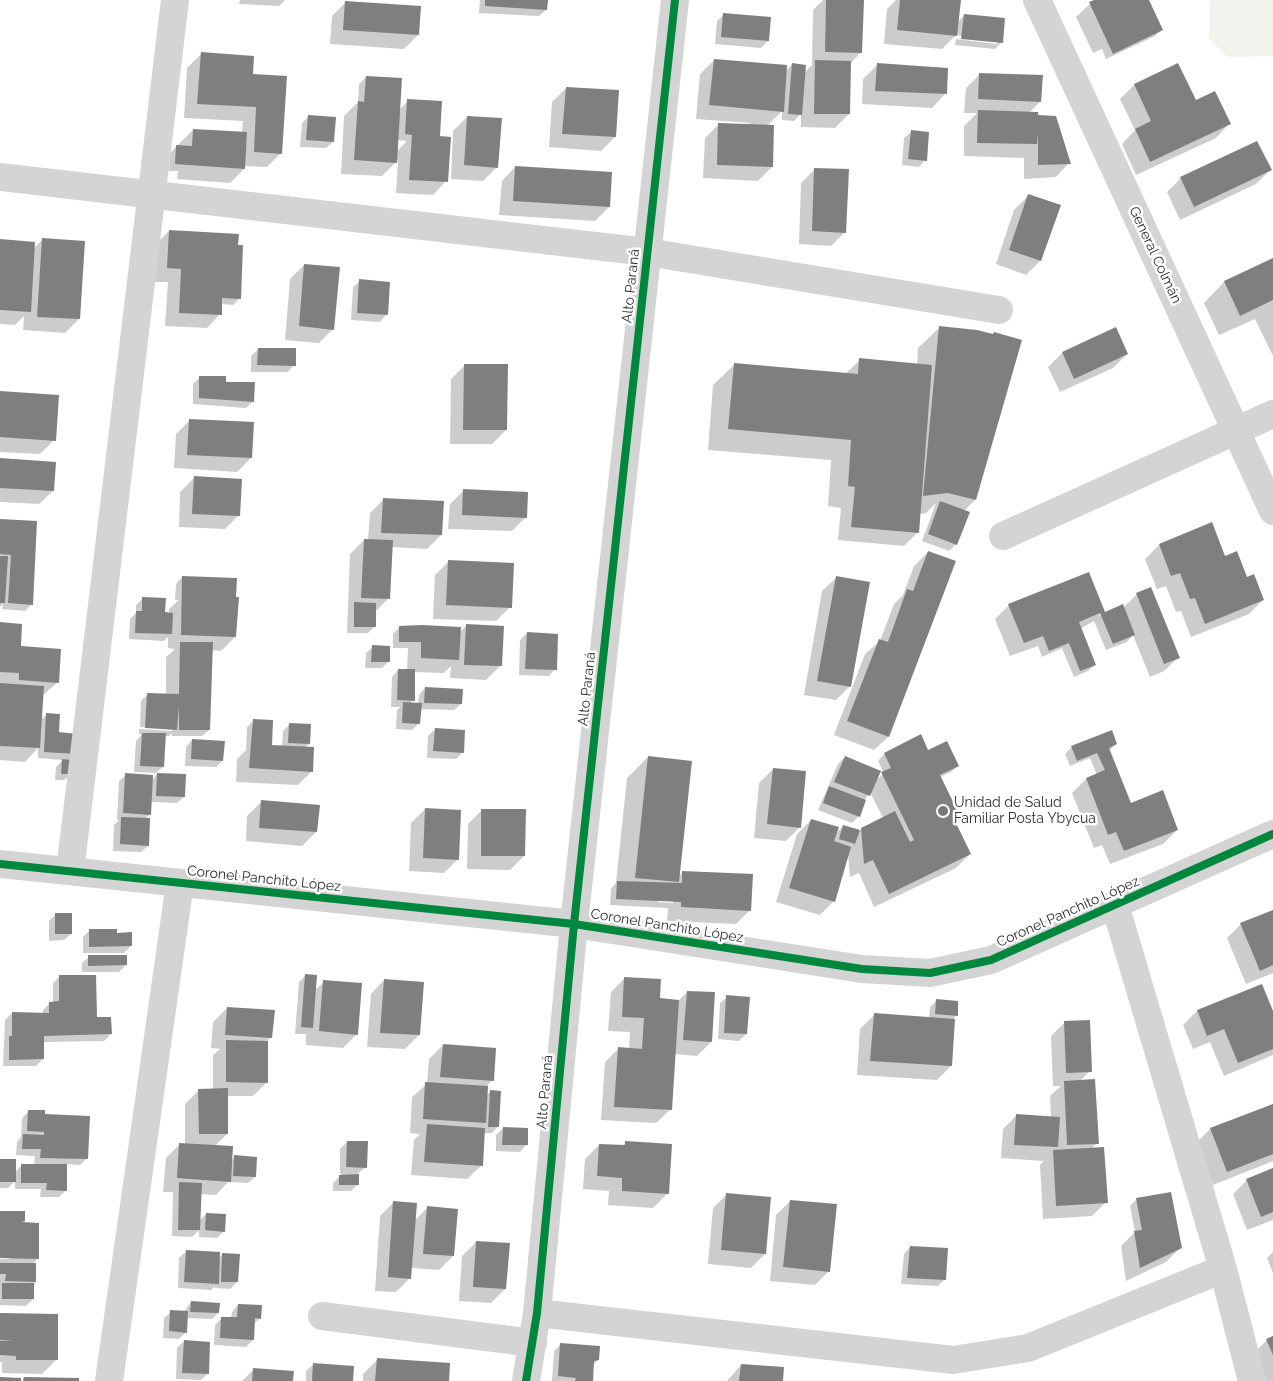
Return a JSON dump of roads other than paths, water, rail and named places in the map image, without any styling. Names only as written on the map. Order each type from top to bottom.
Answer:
[{"type":"street","points":[[70,871],[175,0]]},
{"type":"street","name":"Alto Paraná","points":[[526,1381],[537,1313],[574,924],[675,0]]},
{"type":"street","name":"General Colmán","points":[[1037,0],[1273,510]]},
{"type":"street","points":[[0,178],[647,252],[999,310]]},
{"type":"street","points":[[1003,536],[1273,414]]},
{"type":"street","name":"Coronel Panchito López","points":[[0,864],[574,924],[862,969],[930,974],[991,960],[1273,834]]},
{"type":"street","points":[[109,1381],[180,883]]},
{"type":"street","points":[[1115,905],[1223,1269],[1252,1381]]},
{"type":"street","points":[[537,1313],[953,1360],[1028,1348],[1223,1269]]},
{"type":"street","points":[[322,1316],[532,1343]]},
{"type":"place","name":"Unidad de Salud Familiar Posta Ybycua","points":[[943,811]]}]
